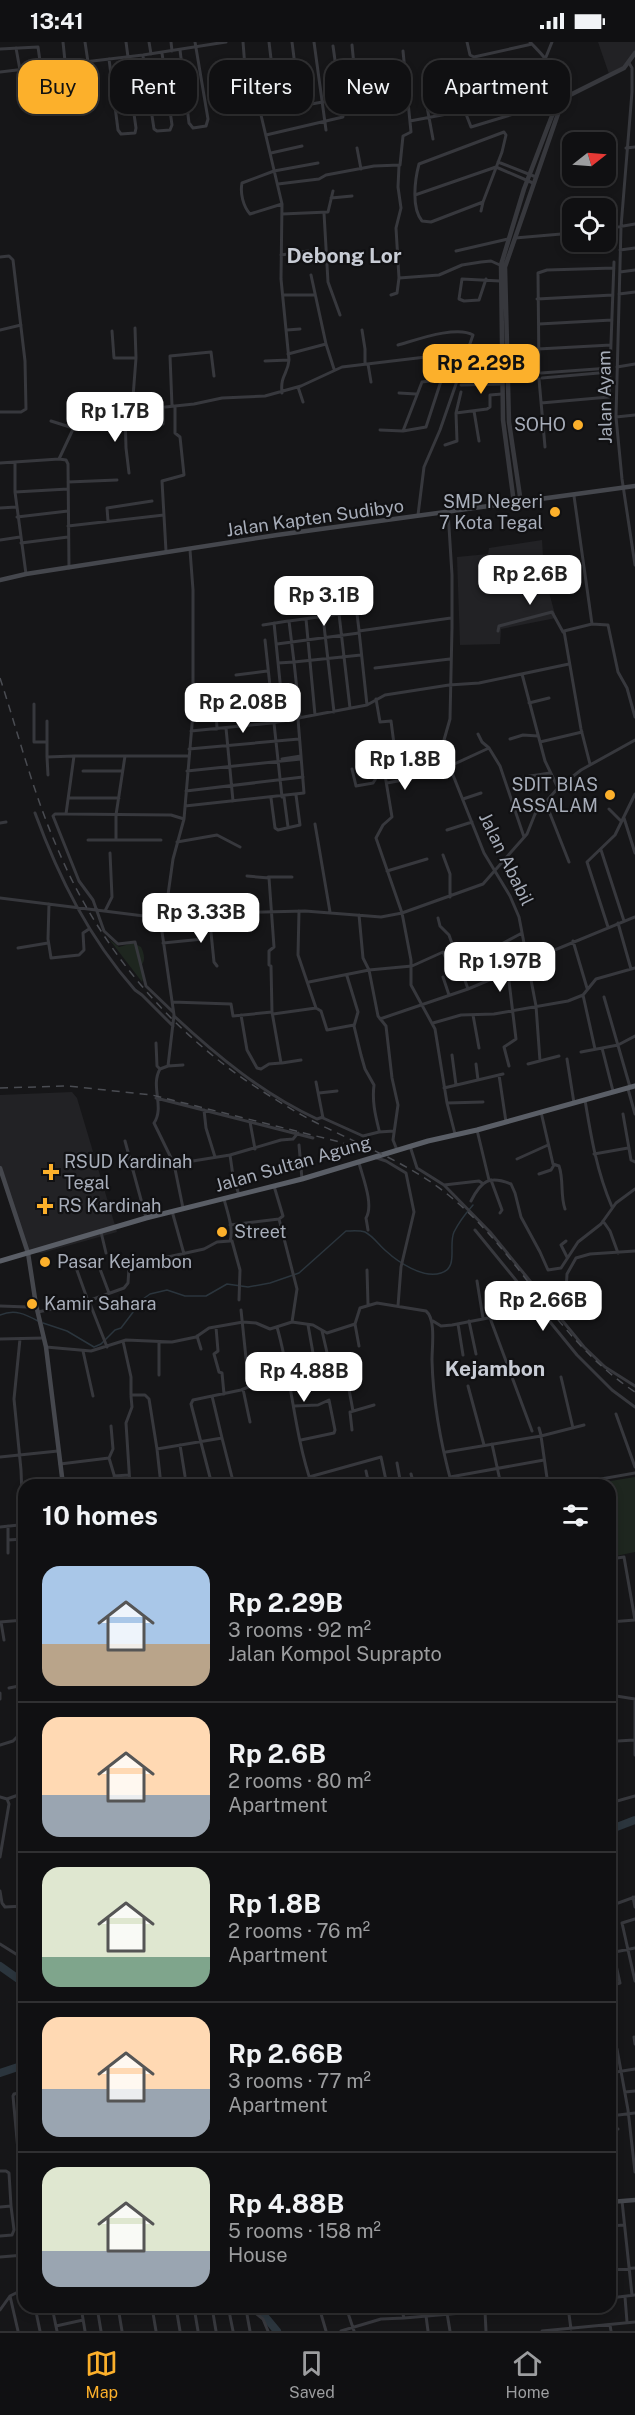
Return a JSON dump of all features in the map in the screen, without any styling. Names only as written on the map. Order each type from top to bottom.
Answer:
[{"type":"highway","name":"Jalan Sultan Agung","points":[[0,1261],[146,1218],[302,1179],[410,1146],[477,1130],[631,1087]]},
{"type":"main road","name":"Jalan Kapten Sudibyo","points":[[0,580],[278,535],[635,486]]},
{"type":"main road","points":[[0,1168],[2,1181],[28,1254],[36,1305],[46,1347],[62,1479]]},
{"type":"main road","points":[[616,2202],[635,2200]]},
{"type":"street","points":[[63,42],[65,60]]},
{"type":"street","points":[[85,42],[88,60]]},
{"type":"street","points":[[109,59],[118,130],[121,134],[131,135],[135,133],[135,128],[126,42]]},
{"type":"street","points":[[149,42],[151,54]]},
{"type":"street","points":[[171,42],[172,51]]},
{"type":"street","points":[[180,50],[189,123],[193,128],[206,126],[208,121],[195,42]]},
{"type":"street","points":[[98,61],[143,56],[226,42]]},
{"type":"street","points":[[243,42],[244,60]]},
{"type":"street","points":[[268,42],[270,60]]},
{"type":"street","points":[[292,42],[294,60]]},
{"type":"street","points":[[314,42],[326,130]]},
{"type":"street","points":[[467,42],[470,55],[474,57],[531,43],[547,60]]},
{"type":"street","points":[[546,57],[552,42]]},
{"type":"street","points":[[352,45],[354,60]]},
{"type":"street","points":[[333,46],[335,60]]},
{"type":"street","points":[[0,49],[38,47],[40,60]]},
{"type":"street","points":[[16,48],[18,60]]},
{"type":"street","points":[[391,295],[398,293],[396,228],[401,208],[398,187],[402,137],[411,133],[403,51]]},
{"type":"street","points":[[570,95],[632,65],[635,52]]},
{"type":"street","points":[[143,56],[154,129],[157,131],[170,130],[172,125],[162,53]]},
{"type":"street","name":"Jalan Ayam","points":[[632,65],[633,108],[626,148],[621,227],[616,417],[635,565]]},
{"type":"street","points":[[0,72],[18,70]]},
{"type":"street","points":[[313,103],[325,101]]},
{"type":"street","points":[[260,114],[282,204],[281,255],[289,360],[281,380],[282,393]]},
{"type":"street","points":[[266,135],[343,117],[342,114]]},
{"type":"street","points":[[428,114],[433,139]]},
{"type":"street","points":[[410,121],[448,114]]},
{"type":"street","points":[[466,114],[471,127],[514,114]]},
{"type":"street","points":[[504,348],[500,280],[508,239],[527,180],[553,114]]},
{"type":"street","points":[[514,503],[505,379],[503,266],[516,238],[553,114]]},
{"type":"street","points":[[629,128],[635,127]]},
{"type":"street","points":[[481,211],[498,162],[505,132],[421,162],[418,166],[415,195],[418,216],[425,222],[483,202]]},
{"type":"street","points":[[271,153],[302,146]]},
{"type":"street","points":[[626,148],[635,147]]},
{"type":"street","points":[[357,148],[361,169]]},
{"type":"street","points":[[498,162],[536,177]]},
{"type":"street","points":[[282,204],[250,214],[244,204],[242,183],[274,171],[318,163]]},
{"type":"street","points":[[278,184],[319,179],[326,175],[361,169],[399,166]]},
{"type":"street","points":[[415,195],[496,167],[533,183]]},
{"type":"street","points":[[484,172],[492,179]]},
{"type":"street","points":[[282,214],[329,211],[333,191]]},
{"type":"street","points":[[332,198],[352,196]]},
{"type":"street","points":[[324,213],[328,282],[340,315]]},
{"type":"street","points":[[616,227],[635,224]]},
{"type":"street","points":[[456,251],[508,239],[562,234]]},
{"type":"street","points":[[620,250],[635,248]]},
{"type":"street","points":[[281,255],[308,251]]},
{"type":"street","points":[[0,257],[9,256],[13,260],[27,382],[26,408],[21,412],[0,412]]},
{"type":"street","points":[[399,278],[439,275],[462,265],[481,262],[491,261],[503,266]]},
{"type":"street","points":[[541,403],[609,397],[614,262]]},
{"type":"street","points":[[545,447],[539,376],[537,277],[541,270],[614,268]]},
{"type":"street","points":[[620,272],[635,270]]},
{"type":"street","points":[[311,275],[314,295],[334,369]]},
{"type":"street","points":[[486,279],[479,300],[459,299],[462,279],[486,279],[500,280]]},
{"type":"street","points":[[621,294],[635,292]]},
{"type":"street","points":[[283,295],[314,295]]},
{"type":"street","points":[[537,299],[613,295]]},
{"type":"street","points":[[538,324],[612,320]]},
{"type":"street","points":[[0,330],[21,326]]},
{"type":"street","points":[[132,410],[136,358],[135,327]]},
{"type":"street","points":[[287,330],[300,329]]},
{"type":"street","points":[[362,330],[366,364],[371,382]]},
{"type":"street","points":[[112,331],[114,358],[136,358]]},
{"type":"street","points":[[398,345],[422,337],[470,333],[467,351],[456,377],[440,430],[424,468],[418,517]]},
{"type":"street","points":[[288,354],[326,344]]},
{"type":"street","points":[[538,349],[611,345]]},
{"type":"street","points":[[59,459],[73,428],[91,414],[100,411],[125,411],[222,398],[265,396],[298,387],[334,369],[504,348]]},
{"type":"street","points":[[166,553],[162,481],[184,475],[180,437],[175,433],[170,356],[210,352],[213,355],[214,376]]},
{"type":"street","points":[[265,361],[289,360]]},
{"type":"street","points":[[617,367],[635,364]]},
{"type":"street","points":[[461,385],[505,379],[512,375],[539,376],[610,370]]},
{"type":"street","points":[[403,431],[422,382],[456,377]]},
{"type":"street","points":[[380,430],[403,431],[426,427],[442,378]]},
{"type":"street","points":[[505,379],[502,394],[521,502]]},
{"type":"street","points":[[298,387],[303,402]]},
{"type":"street","points":[[445,445],[457,441],[456,413],[461,392]]},
{"type":"street","points":[[399,393],[416,394]]},
{"type":"street","points":[[456,413],[489,408],[490,395],[502,394]]},
{"type":"street","points":[[89,398],[91,414]]},
{"type":"street","points":[[163,407],[163,424]]},
{"type":"street","points":[[125,411],[129,473]]},
{"type":"street","points":[[474,411],[478,441]]},
{"type":"street","points":[[616,417],[635,415]]},
{"type":"street","points":[[51,421],[73,428]]},
{"type":"street","points":[[0,463],[59,459],[67,462],[69,568]]},
{"type":"street","points":[[15,462],[16,507],[26,574]]},
{"type":"street","points":[[68,482],[117,480]]},
{"type":"street","points":[[15,492],[68,489]]},
{"type":"street","points":[[574,496],[592,624]]},
{"type":"street","points":[[108,521],[107,508],[152,501]]},
{"type":"street","points":[[0,508],[16,507]]},
{"type":"street","name":"Jalan Ababil","points":[[448,511],[452,575],[450,719],[444,744],[450,766],[484,853],[515,906],[536,1006],[540,1061]]},
{"type":"street","points":[[17,517],[68,512]]},
{"type":"street","points":[[68,526],[164,515]]},
{"type":"street","points":[[0,540],[20,537]]},
{"type":"street","points":[[21,543],[68,537]]},
{"type":"street","points":[[165,916],[177,842],[184,819],[191,731],[193,641],[190,550]]},
{"type":"street","points":[[498,631],[499,626],[552,612],[563,632],[590,764]]},
{"type":"street","points":[[263,625],[356,613],[367,705]]},
{"type":"street","points":[[339,614],[350,709]]},
{"type":"street","points":[[323,616],[333,712]]},
{"type":"street","points":[[276,644],[451,618]]},
{"type":"street","points":[[306,619],[315,715]]},
{"type":"street","points":[[185,806],[283,797],[305,791],[289,621]]},
{"type":"street","points":[[274,623],[284,721]]},
{"type":"street","points":[[563,632],[592,624],[605,624],[609,628],[618,672],[627,688],[635,717]]},
{"type":"street","points":[[264,640],[274,742],[288,828]]},
{"type":"street","points":[[278,663],[361,655]]},
{"type":"street","points":[[375,668],[450,659]]},
{"type":"street","points":[[191,731],[284,721],[367,705],[385,695],[449,685],[479,683],[569,664]]},
{"type":"street","points":[[236,675],[267,671]]},
{"type":"street","points":[[522,674],[540,742],[550,773],[558,788]]},
{"type":"street","points":[[215,686],[217,729]]},
{"type":"street","points":[[529,703],[549,698]]},
{"type":"street","points":[[352,769],[356,786],[373,783],[380,772],[395,771],[397,767],[391,721],[380,722],[376,699]]},
{"type":"street","points":[[217,708],[270,702]]},
{"type":"street","points":[[34,704],[34,742],[47,742]]},
{"type":"street","points":[[47,721],[48,775]]},
{"type":"street","points":[[226,728],[233,802]]},
{"type":"street","points":[[540,742],[582,732]]},
{"type":"street","points":[[478,734],[500,766],[524,837]]},
{"type":"street","points":[[510,740],[523,735],[538,735]]},
{"type":"street","points":[[189,749],[299,739]]},
{"type":"street","points":[[0,898],[96,908],[160,918],[299,911],[381,917],[402,914],[483,884],[524,837],[535,814],[558,788],[590,764],[635,740]]},
{"type":"street","points":[[450,766],[489,748]]},
{"type":"street","points":[[66,814],[74,756]]},
{"type":"street","points":[[116,840],[116,815],[125,756]]},
{"type":"street","points":[[47,757],[188,756]]},
{"type":"street","points":[[187,770],[301,758]]},
{"type":"street","points":[[83,771],[122,771]]},
{"type":"street","points":[[387,773],[392,817],[376,836],[402,914],[412,966],[409,975],[411,985],[420,1005],[433,1023],[444,1088],[455,1134]]},
{"type":"street","points":[[524,777],[550,773]]},
{"type":"street","points":[[186,791],[303,777]]},
{"type":"street","points":[[387,783],[419,777]]},
{"type":"street","points":[[463,799],[482,793]]},
{"type":"street","points":[[608,927],[587,865],[589,858],[601,850],[615,835],[635,794]]},
{"type":"street","points":[[271,798],[276,830],[300,825],[296,795]]},
{"type":"street","points":[[68,798],[119,798]]},
{"type":"street","points":[[545,801],[569,862]]},
{"type":"street","points":[[609,809],[622,820],[635,853]]},
{"type":"street","points":[[35,813],[48,848],[76,907],[97,944],[135,990],[173,1026]]},
{"type":"street","points":[[184,819],[171,815],[55,814],[52,816],[79,881],[93,900],[106,934],[119,944],[135,942],[141,973],[147,986],[200,1041],[248,1079],[303,1113],[317,1119],[323,1118],[362,1135],[394,1131]]},
{"type":"street","points":[[0,823],[6,822]]},
{"type":"street","points":[[447,830],[472,822]]},
{"type":"street","points":[[315,824],[330,912]]},
{"type":"street","points":[[177,842],[217,835],[240,847]]},
{"type":"street","points":[[88,840],[161,840]]},
{"type":"street","points":[[601,850],[624,921]]},
{"type":"street","points":[[105,911],[111,897],[110,853]]},
{"type":"street","points":[[443,855],[450,874],[450,897]]},
{"type":"street","points":[[387,871],[427,859]]},
{"type":"street","points":[[247,876],[292,877]]},
{"type":"street","points":[[268,877],[274,947],[269,951],[272,1013],[281,1063]]},
{"type":"street","points":[[49,904],[48,943],[52,958],[79,955],[84,950],[83,933],[89,929]]},
{"type":"street","points":[[299,911],[298,955],[316,1008]]},
{"type":"street","points":[[209,914],[214,962],[217,966]]},
{"type":"street","points":[[359,915],[363,958],[369,970],[380,1019],[386,1026],[392,1078],[398,1105],[393,1140],[397,1150]]},
{"type":"street","points":[[528,961],[635,917]]},
{"type":"street","points":[[160,918],[173,1014],[168,1066]]},
{"type":"street","points":[[438,918],[440,926],[450,935],[468,989]]},
{"type":"street","points":[[433,1023],[461,1016],[494,1014],[568,1001],[583,996],[596,979],[633,968],[618,923]]},
{"type":"street","points":[[309,982],[369,970],[412,966],[443,952],[450,968],[460,966],[522,933]]},
{"type":"street","points":[[163,943],[203,939]]},
{"type":"street","points":[[573,941],[588,990]]},
{"type":"street","points":[[18,948],[48,943]]},
{"type":"street","points":[[380,1019],[468,989],[525,965]]},
{"type":"street","points":[[508,973],[516,1040],[504,1047],[509,1066]]},
{"type":"street","points":[[347,976],[358,1014],[354,1026],[364,1067],[374,1085],[372,1094],[374,1111],[380,1132]]},
{"type":"street","points":[[442,977],[449,995]]},
{"type":"street","points":[[583,996],[595,1050]]},
{"type":"street","points":[[604,997],[631,1087],[635,1114]]},
{"type":"street","points":[[172,1002],[231,1004],[232,1016],[316,1008],[321,1011],[328,1031],[349,1024],[354,1026]]},
{"type":"street","points":[[242,1015],[246,1047],[256,1068],[261,1069],[269,1064],[301,1060]]},
{"type":"street","points":[[473,1015],[478,1048]]},
{"type":"street","points":[[581,1052],[618,1045],[635,1036]]},
{"type":"street","points":[[156,1043],[157,1066],[160,1069]]},
{"type":"street","points":[[602,1048],[613,1091]]},
{"type":"street","points":[[452,1055],[456,1085]]},
{"type":"street","points":[[528,1064],[559,1056]]},
{"type":"street","points":[[567,1059],[574,1103]]},
{"type":"street","points":[[476,1064],[478,1080]]},
{"type":"street","points":[[183,1065],[168,1066],[160,1069],[156,1074],[156,1098],[159,1112],[155,1125],[174,1164],[183,1208]]},
{"type":"street","points":[[444,1088],[501,1074],[506,1122]]},
{"type":"street","points":[[316,1082],[323,1118]]},
{"type":"street","points":[[318,1093],[337,1091]]},
{"type":"street","points":[[156,1098],[313,1138]]},
{"type":"street","points":[[585,1100],[594,1154],[602,1185],[612,1207]]},
{"type":"street","points":[[447,1103],[483,1102]]},
{"type":"street","points":[[204,1110],[206,1129],[215,1156]]},
{"type":"street","points":[[539,1174],[551,1170],[554,1165],[541,1112]]},
{"type":"street","points":[[623,1114],[628,1148],[631,1160],[635,1162]]},
{"type":"street","points":[[250,1122],[255,1149]]},
{"type":"street","points":[[477,1130],[491,1182],[502,1210],[500,1213]]},
{"type":"street","points":[[174,1164],[255,1149],[281,1140],[293,1139],[298,1133]]},
{"type":"street","points":[[125,1141],[146,1218]]},
{"type":"street","points":[[299,1145],[302,1179]]},
{"type":"street","points":[[517,1159],[548,1145]]},
{"type":"street","points":[[410,1146],[416,1167],[444,1185],[470,1209],[590,1353],[635,1386]]},
{"type":"street","points":[[594,1154],[628,1148]]},
{"type":"street","points":[[230,1155],[239,1195]]},
{"type":"street","points":[[375,1158],[390,1163],[407,1176],[414,1212],[401,1268],[398,1306]]},
{"type":"street","points":[[359,1163],[368,1198],[369,1213],[366,1218],[368,1230]]},
{"type":"street","points":[[554,1165],[559,1166],[562,1173],[565,1209]]},
{"type":"street","points":[[444,1185],[479,1181],[482,1183],[506,1182],[512,1185],[520,1217],[548,1270],[559,1269],[582,1256],[635,1251]]},
{"type":"street","points":[[471,1201],[478,1186],[482,1183]]},
{"type":"street","points":[[230,1225],[279,1219],[284,1216],[274,1186]]},
{"type":"street","points":[[567,1257],[578,1242],[604,1223],[612,1207],[635,1189]]},
{"type":"street","points":[[224,1199],[231,1240],[239,1263],[239,1300]]},
{"type":"street","points":[[172,1212],[184,1254]]},
{"type":"street","points":[[279,1219],[295,1275],[298,1297],[292,1322]]},
{"type":"street","points":[[604,1223],[618,1253]]},
{"type":"street","points":[[475,1230],[568,1346],[608,1387],[635,1407]]},
{"type":"street","points":[[101,1232],[106,1253]]},
{"type":"street","points":[[39,1314],[88,1301],[126,1286],[128,1272],[132,1266],[204,1249],[217,1242],[231,1240]]},
{"type":"street","points":[[359,1346],[355,1324],[358,1311],[368,1305],[398,1306],[426,1311],[433,1321],[441,1326],[514,1313],[566,1293],[568,1264],[561,1245],[566,1241]]},
{"type":"street","points":[[97,1261],[109,1293]]},
{"type":"street","points":[[74,1262],[106,1346]]},
{"type":"street","points":[[367,1270],[368,1305]]},
{"type":"street","points":[[477,1281],[483,1318]]},
{"type":"street","points":[[0,1306],[36,1305]]},
{"type":"street","points":[[241,1310],[249,1387]]},
{"type":"street","points":[[490,1317],[532,1431]]},
{"type":"street","points":[[433,1321],[431,1343],[434,1391],[450,1477],[544,1460]]},
{"type":"street","points":[[469,1321],[476,1354]]},
{"type":"street","points":[[46,1347],[83,1352],[98,1351],[123,1341],[179,1341],[197,1336],[205,1329],[243,1322],[252,1322],[268,1329],[292,1322],[316,1326],[322,1331],[330,1332],[355,1324]]},
{"type":"street","points":[[458,1324],[463,1355]]},
{"type":"street","points":[[308,1325],[313,1353]]},
{"type":"street","points":[[216,1327],[218,1351],[214,1354],[219,1372],[222,1373],[224,1394]]},
{"type":"street","points":[[277,1327],[285,1353],[309,1477],[381,1457],[386,1479]]},
{"type":"street","points":[[322,1331],[329,1361]]},
{"type":"street","points":[[197,1336],[201,1349]]},
{"type":"street","points":[[0,1340],[44,1338]]},
{"type":"street","points":[[20,1339],[14,1399],[20,1479]]},
{"type":"street","points":[[123,1341],[131,1377],[132,1407],[126,1423],[129,1479]]},
{"type":"street","points":[[159,1342],[159,1375]]},
{"type":"street","points":[[83,1352],[93,1396]]},
{"type":"street","points":[[211,1479],[191,1404],[193,1400],[243,1389],[287,1371],[344,1358],[353,1411]]},
{"type":"street","points":[[561,1377],[573,1428]]},
{"type":"street","points":[[468,1386],[484,1446]]},
{"type":"street","points":[[243,1389],[250,1422]]},
{"type":"street","points":[[131,1395],[145,1395],[149,1399],[160,1479]]},
{"type":"street","points":[[212,1396],[234,1479]]},
{"type":"street","points":[[294,1406],[318,1405],[329,1400],[334,1433],[301,1440]]},
{"type":"street","points":[[352,1430],[349,1413],[374,1405]]},
{"type":"street","points":[[616,1414],[635,1467]]},
{"type":"street","points":[[446,1452],[541,1436],[584,1425]]},
{"type":"street","points":[[111,1426],[113,1449],[109,1458],[114,1479]]},
{"type":"street","points":[[539,1428],[547,1479]]},
{"type":"street","points":[[157,1449],[222,1438]]},
{"type":"street","points":[[492,1444],[500,1479]]},
{"type":"street","points":[[180,1446],[185,1476]]},
{"type":"street","points":[[0,1457],[58,1451]]},
{"type":"street","points":[[60,1464],[109,1458]]},
{"type":"street","points":[[397,1463],[400,1479]]},
{"type":"street","points":[[366,1471],[368,1479]]},
{"type":"street","points":[[601,1479],[635,1473]]},
{"type":"street","points":[[411,1474],[412,1479]]},
{"type":"street","points":[[114,1476],[129,1475]]},
{"type":"street","points":[[0,1527],[18,1525]]},
{"type":"street","points":[[8,1526],[8,1553]]},
{"type":"street","points":[[8,1540],[18,1539]]},
{"type":"street","points":[[616,1558],[624,1557],[635,1620],[616,1622]]},
{"type":"street","points":[[4,1640],[1,1622],[18,1621]]},
{"type":"street","points":[[9,1688],[18,1686]]},
{"type":"street","points":[[0,1693],[0,1699]]},
{"type":"street","points":[[616,1696],[635,1700],[635,1755]]},
{"type":"street","points":[[0,1745],[14,1741],[18,1737]]},
{"type":"street","points":[[618,1741],[634,1740]]},
{"type":"street","points":[[0,1797],[7,1799],[18,1795]]},
{"type":"street","points":[[616,1801],[635,1796]]},
{"type":"street","points":[[0,1857],[8,1809],[7,1799]]},
{"type":"street","points":[[0,1891],[3,1906],[18,1906]]},
{"type":"street","points":[[616,1904],[634,1897],[635,1907]]},
{"type":"street","points":[[635,1919],[622,1923],[635,1981]]},
{"type":"street","points":[[0,1944],[18,1955]]},
{"type":"street","points":[[616,1952],[635,1948]]},
{"type":"street","points":[[616,1968],[620,1983],[616,1984]]},
{"type":"street","points":[[634,2037],[635,2044]]},
{"type":"street","points":[[617,2049],[635,2172]]},
{"type":"street","points":[[616,2072],[635,2069]]},
{"type":"street","points":[[625,2092],[635,2091]]},
{"type":"street","points":[[18,2093],[12,2096],[18,2150]]},
{"type":"street","points":[[616,2114],[635,2113]]},
{"type":"street","points":[[0,2171],[6,2170],[9,2173],[14,2234],[0,2236]]},
{"type":"street","points":[[616,2297],[633,2295],[622,2201]]},
{"type":"street","points":[[0,2207],[11,2206]]},
{"type":"street","points":[[616,2226],[624,2225]]},
{"type":"street","points":[[0,2257],[18,2256]]},
{"type":"street","points":[[616,2270],[635,2268]]},
{"type":"street","points":[[0,2310],[10,2296],[18,2292]]},
{"type":"street","points":[[10,2296],[18,2331]]},
{"type":"street","points":[[625,2296],[627,2322]]},
{"type":"street","points":[[36,2313],[40,2331]]},
{"type":"street","points":[[53,2313],[56,2329],[83,2320]]},
{"type":"street","points":[[82,2313],[85,2331]]},
{"type":"street","points":[[98,2313],[101,2331]]},
{"type":"street","points":[[119,2313],[123,2331]]},
{"type":"street","points":[[153,2313],[156,2331]]},
{"type":"street","points":[[177,2313],[180,2331]]},
{"type":"street","points":[[195,2313],[198,2331]]},
{"type":"street","points":[[213,2313],[216,2331]]},
{"type":"street","points":[[229,2313],[233,2331]]},
{"type":"street","points":[[248,2313],[250,2331]]},
{"type":"street","points":[[254,2313],[263,2319],[268,2331]]},
{"type":"street","points":[[321,2313],[326,2331]]},
{"type":"street","points":[[348,2313],[353,2329]]},
{"type":"street","points":[[403,2313],[404,2318]]},
{"type":"street","points":[[341,2331],[381,2319],[447,2313],[450,2331]]},
{"type":"street","points":[[485,2313],[486,2331]]},
{"type":"street","points":[[569,2313],[571,2330]]},
{"type":"street","points":[[426,2316],[428,2331]]},
{"type":"street","points":[[542,2331],[635,2322]]},
{"type":"street","points":[[610,2325],[611,2331]]},
{"type":"street","points":[[594,2326],[594,2331]]},
{"type":"shaded area","points":[[598,42],[635,42],[635,52],[626,65],[609,74]]},
{"type":"shaded area","points":[[542,540],[544,574],[556,618],[501,629],[500,644],[460,645],[457,557],[488,554],[489,548]]},
{"type":"shaded area","points":[[109,939],[119,947],[133,943],[141,947],[144,957],[141,966],[144,976],[142,982]]},
{"type":"shaded area","name":"RSUD Kardinah Tegal","points":[[72,1092],[77,1098],[117,1232],[42,1253],[28,1253],[0,1165],[0,1095]]},
{"type":"shaded area","points":[[635,1477],[635,1552],[616,1556],[616,1480]]},
{"type":"waterway","points":[[43,1323],[67,1331],[94,1347],[101,1344],[115,1330],[121,1328],[143,1299],[150,1294],[167,1290],[185,1296],[206,1296],[227,1284],[248,1287],[270,1283],[299,1273],[346,1231],[365,1232],[391,1255],[419,1272],[441,1273],[450,1266],[454,1232],[473,1205]]},
{"type":"waterway","points":[[0,1315],[10,1312],[20,1313],[38,1321]]},
{"type":"waterway","points":[[616,1827],[635,1820]]},
{"type":"waterway","points":[[0,1966],[18,1979]]},
{"type":"waterway","points":[[0,2073],[18,2067]]},
{"type":"waterway","points":[[262,2313],[277,2331]]},
{"type":"railway","points":[[0,678],[34,788],[59,852],[96,922],[142,987],[198,1044],[229,1069],[287,1107],[409,1168],[452,1198],[499,1245],[560,1323],[582,1347],[607,1371],[635,1392]]},
{"type":"railway","points":[[0,1088],[68,1086],[152,1095],[344,1143]]},
{"type":"place","name":"SOHO","points":[[578,425]]},
{"type":"place","name":"SMP Negeri 7 Kota Tegal","points":[[555,512]]},
{"type":"place","name":"SDIT BIAS ASSALAM","points":[[610,795]]},
{"type":"place","name":"RSUD Kardinah Tegal","points":[[51,1172]]},
{"type":"place","name":"RS Kardinah","points":[[45,1206]]},
{"type":"place","name":"Street","points":[[222,1232]]},
{"type":"place","name":"Pasar Kejambon","points":[[45,1262]]},
{"type":"place","name":"Kamir Sahara","points":[[32,1304]]},
{"type":"district","name":"Debong Lor","points":[[344,256]]},
{"type":"district","name":"Kejambon","points":[[495,1369]]}]
